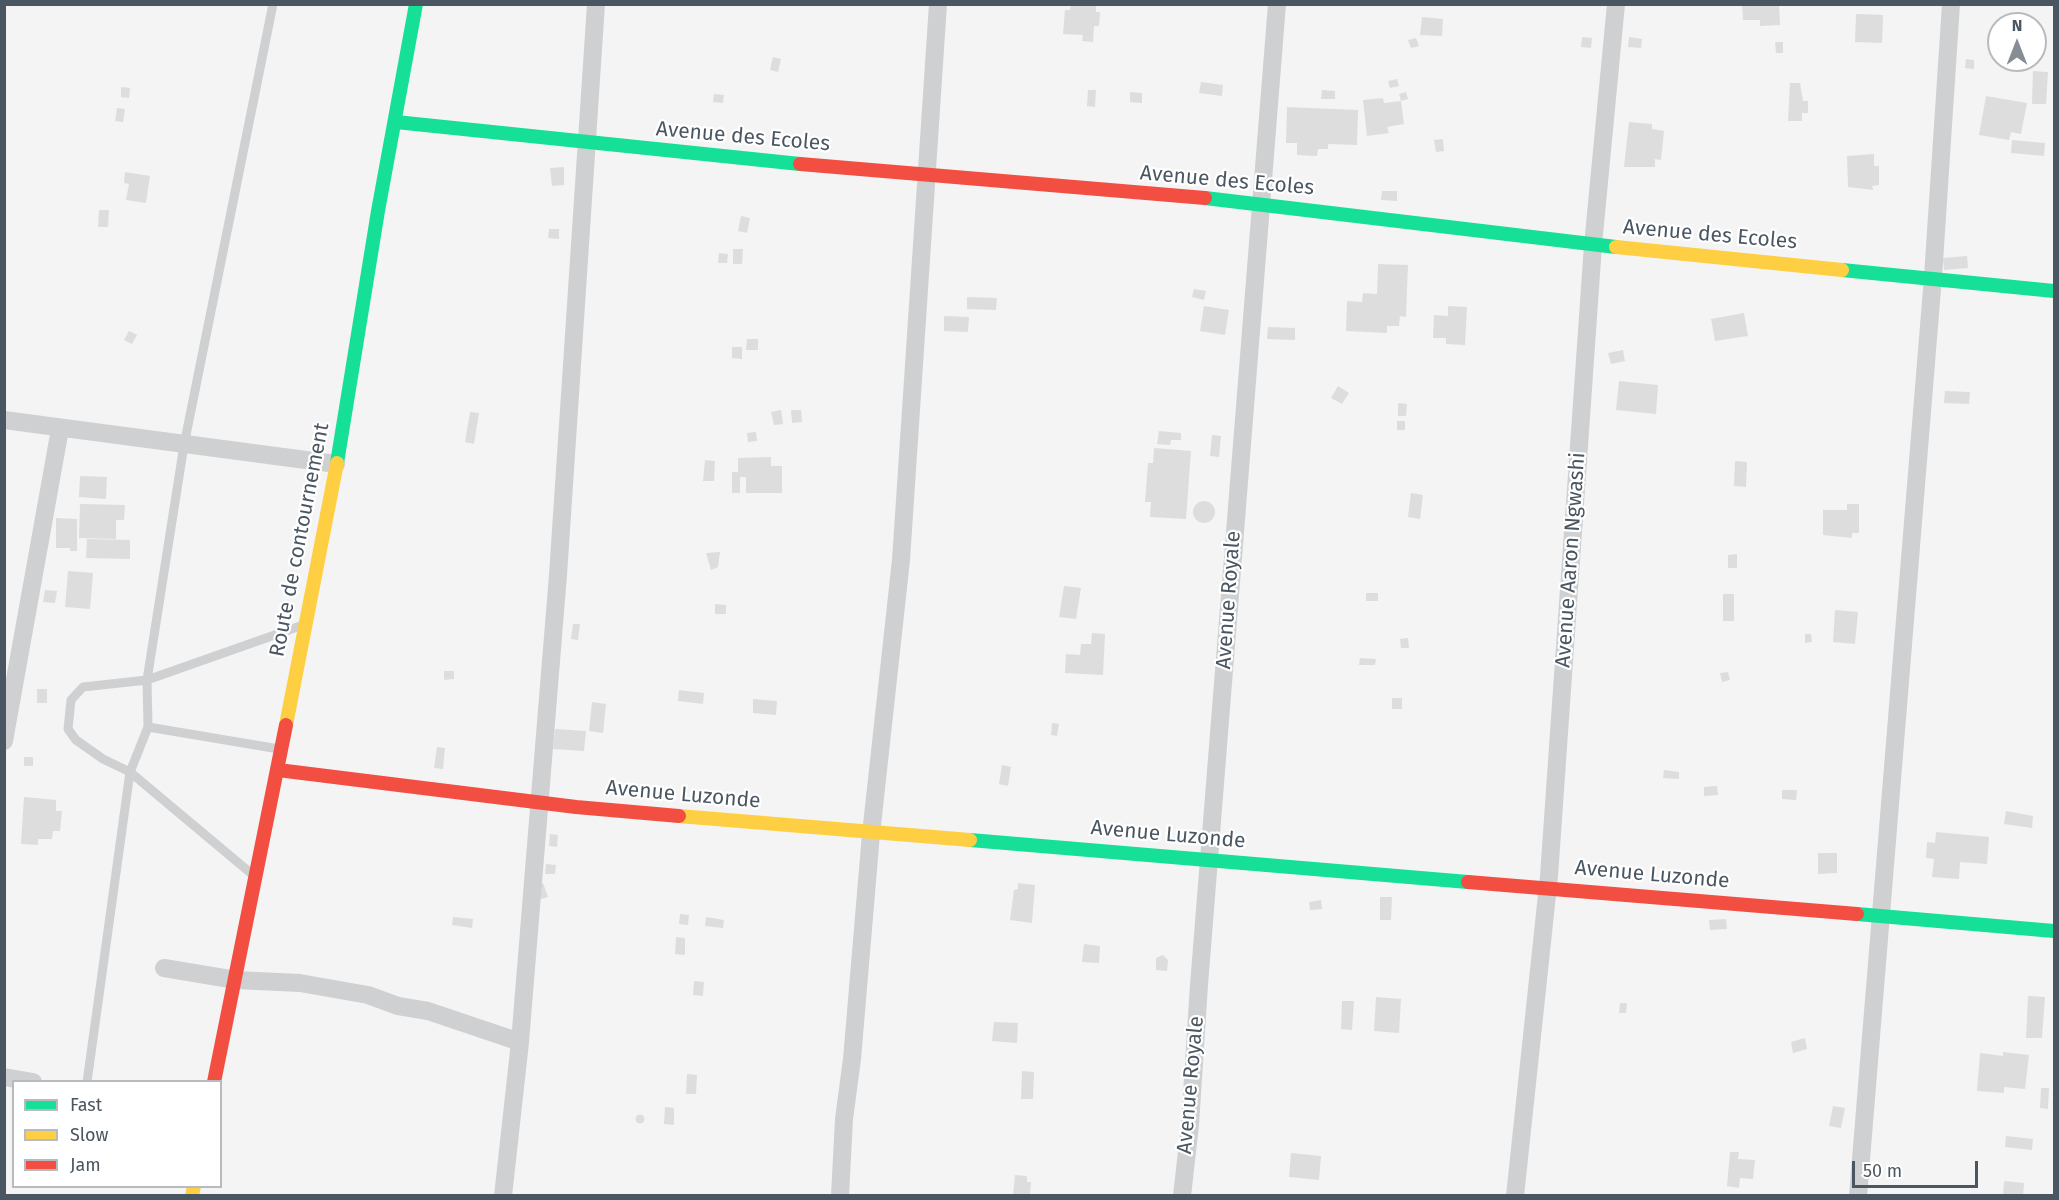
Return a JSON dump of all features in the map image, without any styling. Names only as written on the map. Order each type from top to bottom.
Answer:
[{"type":"street","name":"Route de contournement","points":[[214,1080],[282,750],[336,464],[378,211],[416,4]]},
{"type":"street","points":[[503,1196],[520,1042],[558,575],[596,4]]},
{"type":"street","points":[[840,1196],[844,1119],[854,1039],[871,831],[901,560],[938,4]]},
{"type":"street","name":"Avenue Royale","points":[[1182,1196],[1190,1125],[1277,4]]},
{"type":"street","name":"Avenue Aaron Ngwashi","points":[[1515,1196],[1548,887],[1593,245],[1616,4]]},
{"type":"street","points":[[1858,1196],[1933,277],[1951,4]]},
{"type":"street","name":"Avenue des Ecoles","points":[[396,122],[699,155],[1260,203],[1593,245],[1933,277],[2055,291]]},
{"type":"street","points":[[4,420],[336,464]]},
{"type":"street","points":[[4,741],[60,429]]},
{"type":"street","name":"Avenue Luzonde","points":[[278,770],[538,802],[2055,931]]},
{"type":"street","points":[[165,968],[236,980],[300,983],[368,995],[398,1006],[428,1011],[520,1042]]},
{"type":"street","points":[[4,1077],[21,1080]]},
{"type":"lane","points":[[87,1080],[130,772],[148,727],[147,680],[184,445],[273,4]]},
{"type":"lane","points":[[256,878],[130,772],[103,759],[76,740],[68,729],[71,700],[83,687],[147,680],[306,624]]},
{"type":"lane","points":[[148,727],[282,750]]},
{"type":"building","points":[[1071,4],[1096,4],[1096,12],[1100,12],[1099,26],[1094,26],[1093,42],[1082,41],[1083,35],[1063,34],[1065,10],[1070,10]]},
{"type":"building","points":[[1779,4],[1780,25],[1760,26],[1760,20],[1743,20],[1742,5]]},
{"type":"building","points":[[1856,14],[1883,15],[1882,43],[1855,42]]},
{"type":"building","points":[[1422,17],[1443,19],[1442,36],[1420,35]]},
{"type":"building","points":[[1582,37],[1592,38],[1591,48],[1581,47]]},
{"type":"building","points":[[1629,37],[1642,39],[1641,48],[1628,47]]},
{"type":"building","points":[[1416,38],[1419,46],[1411,48],[1408,40]]},
{"type":"building","points":[[1775,42],[1783,42],[1783,53],[1776,53]]},
{"type":"building","points":[[773,57],[781,59],[778,72],[770,70]]},
{"type":"building","points":[[1966,59],[1974,60],[1974,69],[1965,68]]},
{"type":"building","points":[[2033,72],[2048,72],[2046,104],[2032,104]]},
{"type":"building","points":[[1397,79],[1399,86],[1390,88],[1388,81]]},
{"type":"building","points":[[1201,82],[1223,85],[1222,96],[1199,93]]},
{"type":"building","points":[[1790,83],[1800,83],[1803,101],[1808,101],[1808,113],[1802,113],[1802,121],[1788,121]]},
{"type":"building","points":[[121,87],[130,88],[129,98],[121,97]]},
{"type":"building","points":[[1088,90],[1096,90],[1095,107],[1087,106]]},
{"type":"building","points":[[1322,90],[1335,91],[1335,99],[1321,99]]},
{"type":"building","points":[[1130,92],[1142,93],[1142,103],[1130,102]]},
{"type":"building","points":[[1406,92],[1408,99],[1401,101],[1399,94]]},
{"type":"building","points":[[714,94],[724,95],[723,103],[713,102]]},
{"type":"building","points":[[1986,96],[2027,103],[2021,134],[2011,132],[2009,140],[1979,135]]},
{"type":"building","points":[[1383,98],[1384,103],[1401,101],[1404,124],[1387,127],[1389,133],[1367,136],[1363,100]]},
{"type":"building","points":[[1287,107],[1358,110],[1357,145],[1328,144],[1328,149],[1318,149],[1317,156],[1297,155],[1297,143],[1286,143]]},
{"type":"building","points":[[117,108],[125,109],[123,122],[115,121]]},
{"type":"building","points":[[1629,122],[1652,124],[1652,129],[1664,131],[1661,160],[1655,159],[1655,167],[1624,167]]},
{"type":"building","points":[[1443,139],[1444,151],[1436,152],[1434,140]]},
{"type":"building","points":[[2012,140],[2045,143],[2044,156],[2011,153]]},
{"type":"building","points":[[1874,154],[1874,166],[1879,166],[1879,185],[1872,186],[1873,190],[1848,187],[1847,156]]},
{"type":"building","points":[[564,167],[564,185],[552,186],[550,168]]},
{"type":"building","points":[[125,172],[150,176],[146,203],[126,200],[129,184],[124,183]]},
{"type":"building","points":[[1277,182],[1300,184],[1299,193],[1281,192],[1282,189],[1277,189]]},
{"type":"building","points":[[1382,191],[1397,191],[1397,201],[1381,200]]},
{"type":"building","points":[[99,210],[109,210],[108,227],[98,227]]},
{"type":"building","points":[[741,216],[750,218],[747,233],[738,231]]},
{"type":"building","points":[[549,229],[559,229],[559,239],[548,238]]},
{"type":"building","points":[[733,249],[743,249],[742,264],[733,264]]},
{"type":"building","points":[[719,253],[728,254],[727,263],[718,263]]},
{"type":"building","points":[[1967,256],[1968,268],[1944,270],[1943,258]]},
{"type":"building","points":[[1378,264],[1408,265],[1406,317],[1400,316],[1399,326],[1387,326],[1387,333],[1346,331],[1347,301],[1362,302],[1363,293],[1377,294]]},
{"type":"building","points":[[1194,289],[1206,291],[1204,300],[1192,297]]},
{"type":"building","points":[[967,297],[997,298],[996,310],[967,309]]},
{"type":"building","points":[[1204,306],[1229,310],[1225,335],[1200,331]]},
{"type":"building","points":[[1448,306],[1467,307],[1465,345],[1446,344],[1446,338],[1433,338],[1434,315],[1448,316]]},
{"type":"building","points":[[1744,313],[1748,336],[1715,341],[1711,319]]},
{"type":"building","points":[[944,316],[969,317],[968,332],[944,331]]},
{"type":"building","points":[[1268,327],[1295,328],[1295,340],[1267,339]]},
{"type":"building","points":[[129,331],[137,335],[132,344],[124,340]]},
{"type":"building","points":[[747,339],[758,339],[758,350],[746,350]]},
{"type":"building","points":[[732,347],[742,347],[742,359],[732,358]]},
{"type":"building","points":[[1623,350],[1625,361],[1611,364],[1608,353]]},
{"type":"building","points":[[1619,381],[1658,385],[1656,414],[1616,410]]},
{"type":"building","points":[[1338,386],[1349,393],[1342,404],[1331,398]]},
{"type":"building","points":[[1945,391],[1970,392],[1969,404],[1944,403]]},
{"type":"building","points":[[1398,403],[1407,404],[1406,416],[1398,416]]},
{"type":"building","points":[[781,410],[783,424],[774,425],[771,412]]},
{"type":"building","points":[[791,410],[801,410],[802,422],[792,423]]},
{"type":"building","points":[[470,412],[479,413],[474,444],[465,442]]},
{"type":"building","points":[[1397,421],[1405,421],[1405,430],[1397,430]]},
{"type":"building","points":[[1159,431],[1181,433],[1181,440],[1171,440],[1170,445],[1157,444]]},
{"type":"building","points":[[756,432],[757,441],[748,442],[747,433]]},
{"type":"building","points":[[1212,435],[1221,436],[1219,457],[1210,456]]},
{"type":"building","points":[[1154,448],[1191,451],[1186,519],[1150,517],[1151,502],[1145,502],[1148,463],[1153,463]]},
{"type":"building","points":[[771,457],[771,466],[782,466],[782,493],[746,493],[746,477],[740,477],[740,493],[732,493],[732,472],[738,472],[738,458]]},
{"type":"building","points":[[705,460],[715,461],[714,481],[703,481]]},
{"type":"building","points":[[1735,461],[1747,462],[1746,487],[1734,486]]},
{"type":"building","points":[[80,476],[107,477],[106,499],[79,497]]},
{"type":"building","points":[[1411,493],[1423,495],[1420,519],[1408,517]]},
{"type":"building","points":[[1204,501],[1212,504],[1215,512],[1212,520],[1204,523],[1196,520],[1193,512],[1196,504]]},
{"type":"building","points":[[80,504],[125,505],[124,520],[116,520],[116,539],[79,538]]},
{"type":"building","points":[[1847,504],[1859,504],[1859,533],[1852,533],[1852,538],[1823,535],[1823,510],[1847,510]]},
{"type":"building","points":[[56,518],[77,519],[77,551],[70,551],[70,548],[56,548]]},
{"type":"building","points":[[87,539],[130,540],[130,559],[86,558]]},
{"type":"building","points":[[720,552],[718,567],[711,570],[706,553]]},
{"type":"building","points":[[1737,554],[1737,568],[1728,568],[1728,555]]},
{"type":"building","points":[[68,571],[93,573],[90,609],[65,607]]},
{"type":"building","points":[[1064,586],[1081,588],[1076,619],[1059,617]]},
{"type":"building","points":[[45,590],[57,591],[55,603],[43,602]]},
{"type":"building","points":[[1366,593],[1378,593],[1378,601],[1366,601]]},
{"type":"building","points":[[1723,594],[1734,594],[1734,621],[1723,621]]},
{"type":"building","points":[[715,604],[726,605],[726,614],[715,614]]},
{"type":"building","points":[[1835,610],[1858,612],[1855,644],[1833,642]]},
{"type":"building","points":[[573,624],[580,624],[578,640],[571,639]]},
{"type":"building","points":[[1092,633],[1105,634],[1103,675],[1065,673],[1066,654],[1080,655],[1081,644],[1091,644]]},
{"type":"building","points":[[1805,634],[1811,634],[1812,642],[1805,643]]},
{"type":"building","points":[[1408,638],[1409,648],[1401,648],[1400,639]]},
{"type":"building","points":[[1360,658],[1376,659],[1375,665],[1359,665]]},
{"type":"building","points":[[444,671],[454,671],[454,679],[444,680]]},
{"type":"building","points":[[1728,672],[1730,680],[1722,682],[1720,673]]},
{"type":"building","points":[[37,689],[47,689],[47,703],[37,703]]},
{"type":"building","points":[[679,690],[704,693],[703,704],[678,701]]},
{"type":"building","points":[[1392,698],[1402,698],[1402,709],[1392,709]]},
{"type":"building","points":[[753,699],[777,701],[776,715],[753,713]]},
{"type":"building","points":[[592,702],[606,704],[603,733],[589,731]]},
{"type":"building","points":[[1052,723],[1059,724],[1057,736],[1051,735]]},
{"type":"building","points":[[555,729],[586,731],[584,751],[553,749]]},
{"type":"building","points":[[437,747],[445,748],[443,769],[434,768]]},
{"type":"building","points":[[24,757],[33,757],[33,766],[24,766]]},
{"type":"building","points":[[1002,765],[1011,767],[1008,786],[999,784]]},
{"type":"building","points":[[1664,770],[1679,772],[1679,779],[1663,778]]},
{"type":"building","points":[[1717,786],[1718,795],[1704,796],[1704,787]]},
{"type":"building","points":[[1782,790],[1797,790],[1796,800],[1782,799]]},
{"type":"building","points":[[24,797],[56,800],[56,811],[62,811],[60,831],[53,831],[52,839],[38,839],[38,845],[21,844]]},
{"type":"building","points":[[2006,811],[2033,816],[2032,828],[2004,824]]},
{"type":"building","points":[[1936,832],[1989,837],[1987,864],[1960,862],[1959,879],[1932,877],[1934,859],[1926,858],[1927,842],[1935,843]]},
{"type":"building","points":[[550,834],[558,835],[557,847],[549,846]]},
{"type":"building","points":[[1818,853],[1837,853],[1837,873],[1818,874]]},
{"type":"building","points":[[546,864],[556,865],[555,874],[545,874]]},
{"type":"building","points":[[543,883],[548,897],[541,899],[537,885]]},
{"type":"building","points":[[1018,883],[1035,885],[1032,923],[1010,920],[1014,890],[1018,889]]},
{"type":"building","points":[[1380,897],[1392,897],[1391,920],[1380,920]]},
{"type":"building","points":[[1321,900],[1322,909],[1310,910],[1309,902]]},
{"type":"building","points":[[680,914],[689,915],[688,925],[679,924]]},
{"type":"building","points":[[453,917],[473,919],[472,928],[452,925]]},
{"type":"building","points":[[706,917],[724,920],[723,928],[705,926]]},
{"type":"building","points":[[1726,919],[1727,929],[1710,930],[1709,920]]},
{"type":"building","points":[[676,937],[685,938],[685,955],[675,954]]},
{"type":"building","points":[[1084,944],[1100,946],[1099,963],[1082,962]]},
{"type":"building","points":[[1163,955],[1168,960],[1167,971],[1156,970],[1156,958]]},
{"type":"building","points":[[694,981],[704,982],[703,996],[693,995]]},
{"type":"building","points":[[2028,996],[2045,997],[2042,1038],[2026,1038]]},
{"type":"building","points":[[1376,997],[1401,999],[1399,1033],[1374,1031]]},
{"type":"building","points":[[1342,1001],[1354,1001],[1352,1030],[1341,1029]]},
{"type":"building","points":[[1620,1003],[1627,1003],[1626,1013],[1619,1013]]},
{"type":"building","points":[[994,1022],[1018,1023],[1017,1043],[992,1041]]},
{"type":"building","points":[[1805,1038],[1807,1049],[1793,1053],[1791,1042]]},
{"type":"building","points":[[2003,1052],[2029,1055],[2025,1089],[2004,1087],[2004,1093],[1977,1091],[1980,1053],[2003,1056]]},
{"type":"building","points":[[1022,1071],[1034,1072],[1033,1099],[1021,1099]]},
{"type":"building","points":[[687,1074],[697,1075],[696,1094],[686,1094]]},
{"type":"building","points":[[2041,1088],[2049,1088],[2048,1109],[2040,1108]]},
{"type":"building","points":[[1833,1106],[1845,1108],[1841,1128],[1829,1126]]},
{"type":"building","points":[[665,1107],[674,1108],[674,1125],[664,1124]]},
{"type":"building","points":[[640,1114],[645,1119],[640,1124],[635,1119]]},
{"type":"building","points":[[2006,1136],[2033,1139],[2032,1150],[2005,1147]]},
{"type":"building","points":[[1730,1152],[1739,1152],[1738,1159],[1755,1160],[1753,1179],[1740,1178],[1739,1188],[1727,1186]]},
{"type":"building","points":[[1291,1153],[1321,1156],[1319,1180],[1289,1177]]},
{"type":"building","points":[[1015,1175],[1027,1176],[1027,1182],[1031,1182],[1030,1196],[1013,1196]]},
{"type":"building","points":[[2004,1181],[2024,1183],[2023,1196],[2003,1196]]},
{"type":"traffic: fast","points":[[337,463],[378,211],[416,4]]},
{"type":"traffic: fast","points":[[396,122],[800,164]]},
{"type":"traffic: fast","points":[[1205,198],[1616,247]]},
{"type":"traffic: fast","points":[[1842,270],[2054,291]]},
{"type":"traffic: fast","points":[[970,840],[1468,882]]},
{"type":"traffic: fast","points":[[1857,914],[2054,931]]},
{"type":"traffic: slow","points":[[1616,247],[1842,270]]},
{"type":"traffic: slow","points":[[286,725],[337,463]]},
{"type":"traffic: slow","points":[[679,816],[970,840]]},
{"type":"traffic: slow","points":[[192,1196],[194,1188]]},
{"type":"traffic: jam","points":[[800,164],[1205,198]]},
{"type":"traffic: jam","points":[[214,1080],[286,725]]},
{"type":"traffic: jam","points":[[278,770],[576,807],[679,816]]},
{"type":"traffic: jam","points":[[1468,882],[1857,914]]}]
